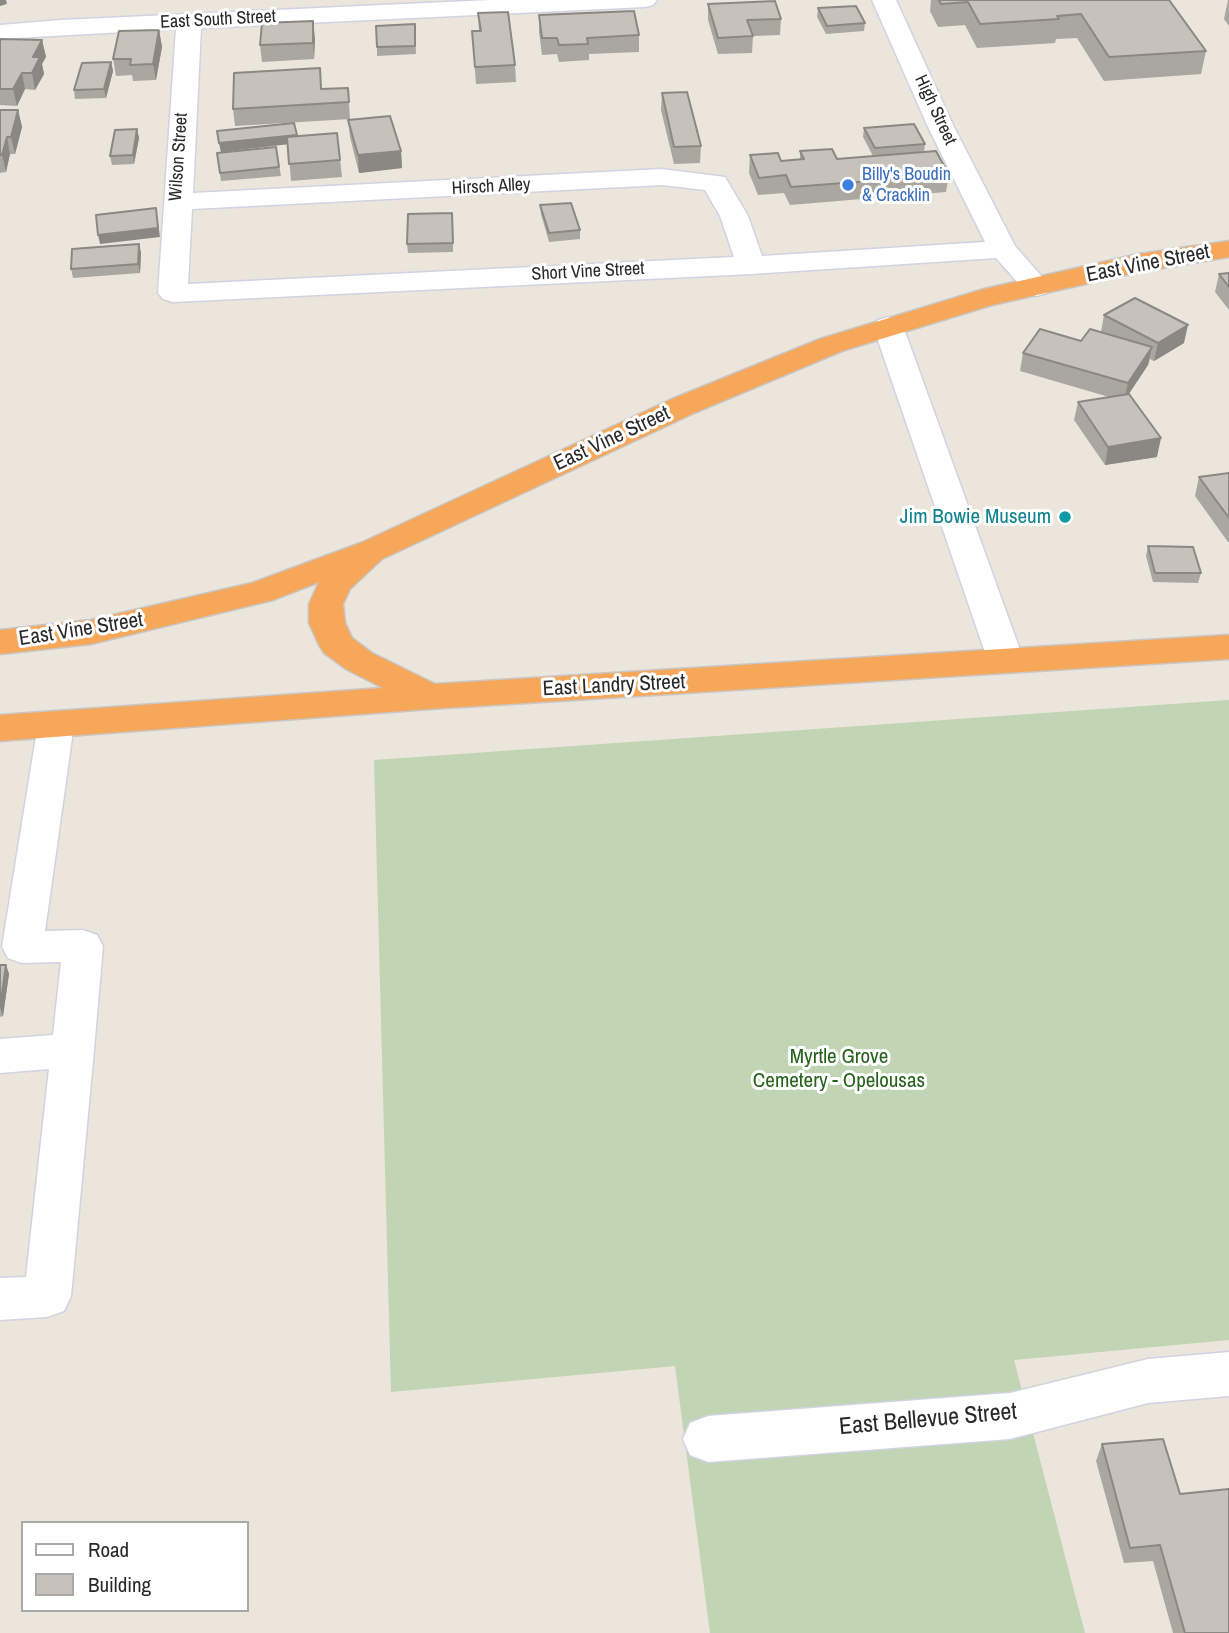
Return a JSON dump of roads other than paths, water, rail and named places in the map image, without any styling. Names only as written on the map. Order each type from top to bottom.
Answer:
[{"type":"highway","name":"East Vine Street","points":[[0,642],[91,632],[261,592],[375,549],[756,374],[888,326],[984,298],[1139,263],[1229,249]]},
{"type":"highway","points":[[375,549],[336,583],[326,604],[327,623],[337,645],[359,661],[430,697]]},
{"type":"highway","name":"East Landry Street","points":[[0,728],[430,697],[1229,647]]},
{"type":"street","points":[[61,27],[66,0]]},
{"type":"street","name":"East South Street","points":[[0,32],[645,0]]},
{"type":"street","name":"High Street","points":[[884,0],[941,127],[1003,249],[1037,287]]},
{"type":"street","name":"Wilson Street","points":[[173,292],[189,21]]},
{"type":"street","name":"Hirsch Alley","points":[[177,202],[662,177],[715,183],[734,216],[751,265]]},
{"type":"street","name":"Short Vine Street","points":[[173,292],[751,265],[1003,249]]},
{"type":"street","points":[[888,326],[1006,661]]},
{"type":"street","points":[[0,1299],[47,1296],[73,1050],[83,946],[11,947],[56,724]]},
{"type":"street","points":[[0,1056],[73,1050]]},
{"type":"street","name":"East Bellevue Street","points":[[708,1439],[1010,1416],[1148,1381],[1229,1374]]},
{"type":"place","name":"Billy's Boudin & Cracklin","points":[[848,185]]},
{"type":"place","name":"Jim Bowie Museum","points":[[1065,517]]},
{"type":"park label","name":"Myrtle Grove Cemetery - Opelousas","points":[[839,1069]]}]
